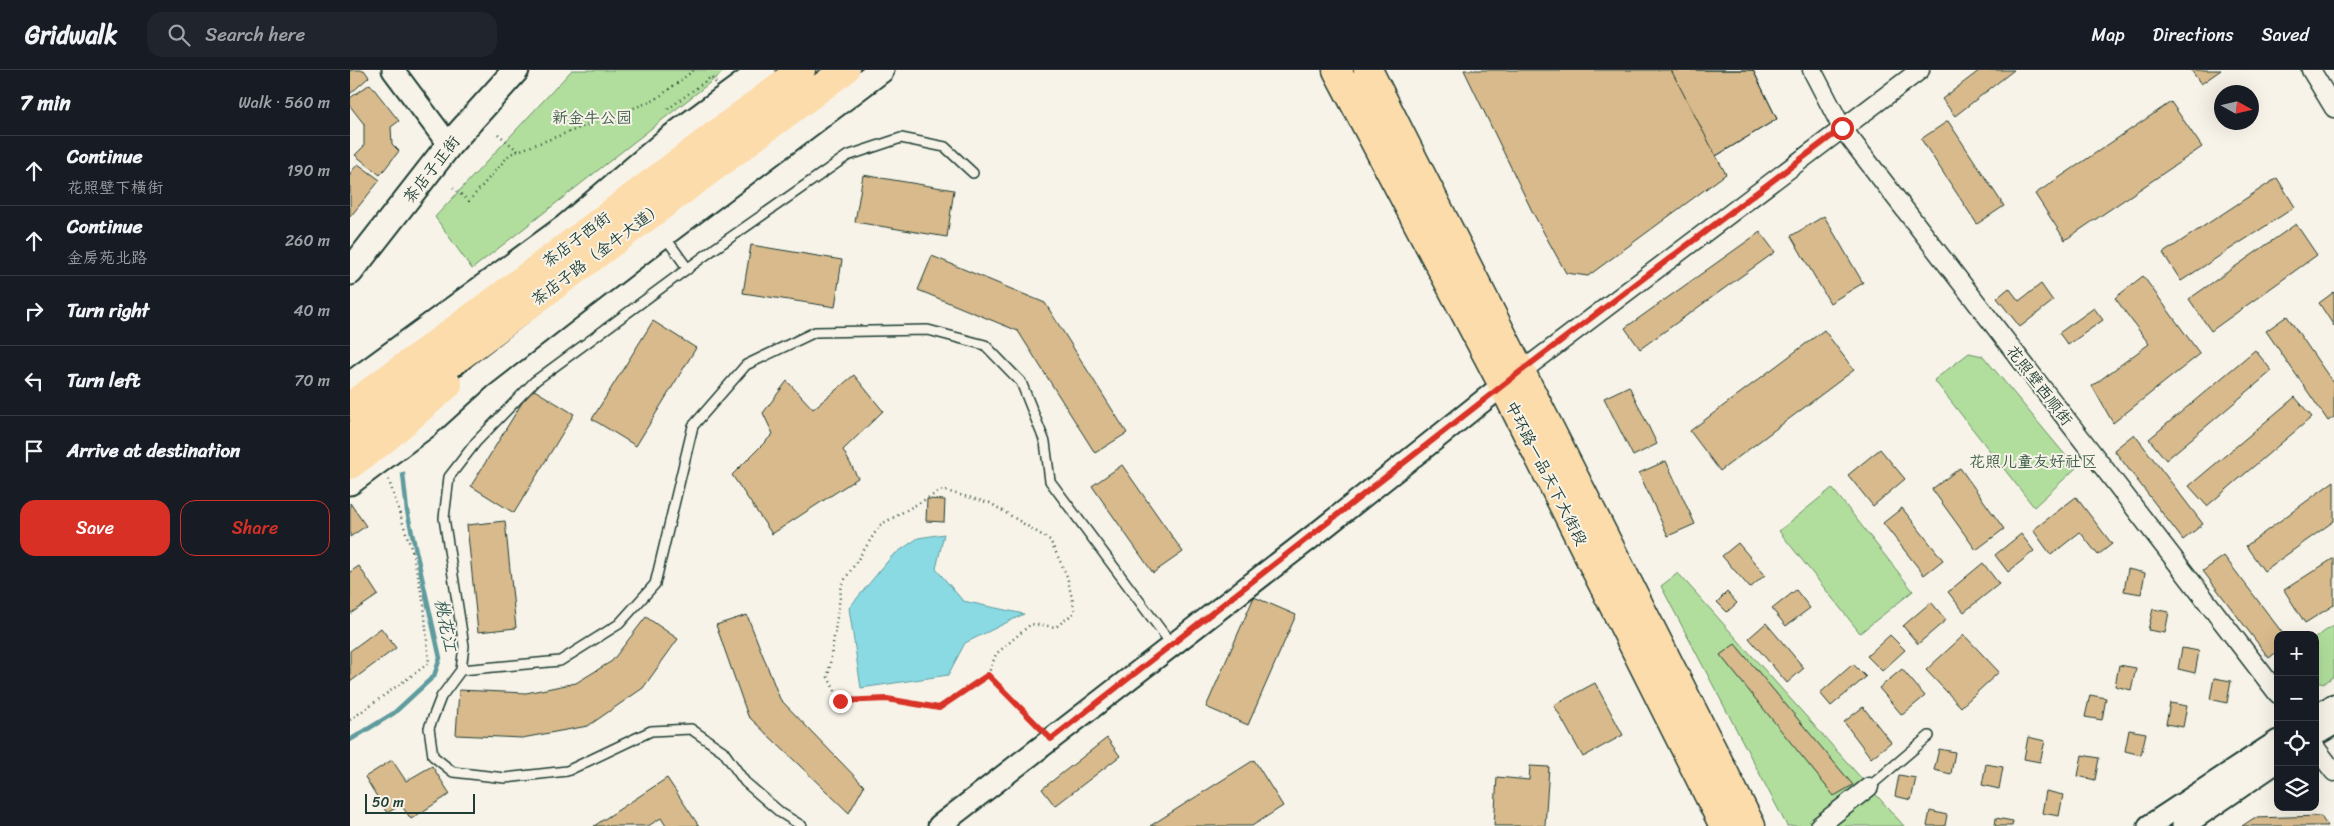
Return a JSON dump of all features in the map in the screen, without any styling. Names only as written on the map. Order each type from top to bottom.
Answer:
[{"type":"main road","name":"茶店子正街","points":[[350,272],[449,145],[516,70]]},
{"type":"main road","points":[[350,385],[566,227],[667,141],[763,70]]},
{"type":"main road","name":"茶店子西街","points":[[350,406],[494,301],[801,70]]},
{"type":"main road","name":"茶店子路（金牛大道）","points":[[350,438],[498,327],[652,227],[845,70]]},
{"type":"main road","points":[[350,465],[424,426],[652,227],[881,70]]},
{"type":"main road","name":"中环路一品天下大街段","points":[[1337,70],[1512,378],[1751,826]]},
{"type":"main road","name":"中环路一品天下大街段","points":[[1368,70],[1724,826]]},
{"type":"main road","points":[[350,482],[442,391],[498,327]]},
{"type":"street","points":[[393,70],[449,145]]},
{"type":"street","name":"花照壁西顺街","points":[[1812,70],[1842,128],[2274,689]]},
{"type":"street","points":[[939,826],[1512,378],[1920,70]]},
{"type":"street","points":[[2311,70],[2334,108]]},
{"type":"street","points":[[2319,714],[2334,705]]},
{"type":"street","points":[[2319,733],[2334,724]]},
{"type":"street","points":[[2149,826],[2274,744]]},
{"type":"street","points":[[2319,752],[2334,772]]},
{"type":"street","points":[[2183,826],[2274,764]]},
{"type":"street","points":[[1819,826],[1869,786]]},
{"type":"lane","points":[[802,826],[781,813],[745,782],[723,751],[691,729],[650,731],[567,771],[505,778],[453,772],[433,756],[429,728],[441,696],[461,670],[464,646],[444,518],[449,477],[476,442],[535,381],[847,156],[901,138],[945,147],[973,173]]},
{"type":"lane","points":[[652,227],[688,269]]},
{"type":"lane","points":[[461,670],[560,661],[619,624],[655,584],[693,426],[746,365],[815,332],[928,330],[984,345],[1021,382],[1045,442],[1050,480],[1172,645]]},
{"type":"lane","points":[[1869,786],[1929,736]]},
{"type":"path","points":[[453,188],[469,201],[510,154],[655,100],[694,70]]},
{"type":"path","points":[[668,109],[711,77]]},
{"type":"path","points":[[498,134],[518,151]]},
{"type":"path","points":[[350,720],[429,663],[424,605],[412,554],[394,500],[383,449]]},
{"type":"path","points":[[942,490],[990,503],[1050,540],[1067,576],[1075,612],[1056,627],[1031,624],[996,654],[988,675],[939,708],[887,699],[840,701],[828,677],[842,584],[880,525],[942,490]]},
{"type":"path","points":[[988,675],[1051,739]]},
{"type":"green space","name":"新金牛公园","points":[[572,70],[726,70],[472,269],[435,217]]},
{"type":"green space","name":"花照儿童友好社区","points":[[1969,353],[1983,356],[2076,468],[2034,507],[1934,380]]},
{"type":"green space","points":[[1832,488],[1913,591],[1860,633],[1779,531]]},
{"type":"green space","points":[[1678,573],[1904,826],[1787,826],[1661,586]]},
{"type":"green space","points":[[2334,625],[2334,676],[2325,683],[2319,682],[2319,635]]},
{"type":"water","points":[[944,534],[936,569],[963,601],[1024,614],[965,643],[948,675],[861,688],[849,608],[892,556],[918,538]]},
{"type":"building","points":[[350,70],[364,70],[369,77],[350,94]]},
{"type":"building","points":[[1464,70],[1753,70],[1777,119],[1716,156],[1726,174],[1588,276],[1566,273],[1533,213]]},
{"type":"building","points":[[1671,70],[1753,70],[1777,119],[1716,156]]},
{"type":"building","points":[[1980,70],[2014,70],[1955,116],[1942,99]]},
{"type":"building","points":[[2191,70],[2221,70],[2201,84]]},
{"type":"building","points":[[370,84],[399,121],[391,127],[392,144],[399,151],[380,175],[355,155],[364,146],[364,124],[350,106],[350,98]]},
{"type":"building","points":[[2171,102],[2202,147],[2065,240],[2035,194]]},
{"type":"building","points":[[1948,121],[2004,206],[1977,224],[1921,139]]},
{"type":"building","points":[[358,164],[380,180],[350,217],[350,173]]},
{"type":"building","points":[[863,175],[954,190],[947,237],[855,222]]},
{"type":"building","points":[[2277,178],[2295,207],[2181,281],[2163,253]]},
{"type":"building","points":[[1824,216],[1863,283],[1830,303],[1791,236]]},
{"type":"building","points":[[2296,224],[2317,255],[2211,331],[2189,299]]},
{"type":"building","points":[[1760,232],[1775,252],[1640,349],[1625,328]]},
{"type":"building","points":[[751,245],[842,260],[835,307],[743,293]]},
{"type":"building","points":[[932,256],[1045,303],[1127,433],[1095,453],[1018,331],[918,290]]},
{"type":"building","points":[[2143,276],[2200,354],[2113,423],[2092,386],[2149,344],[2115,298]]},
{"type":"building","points":[[2041,284],[2053,301],[2020,327],[1997,298],[2009,288],[2019,301]]},
{"type":"building","points":[[2334,292],[2334,326],[2319,303]]},
{"type":"building","points":[[2094,308],[2103,320],[2068,345],[2059,333]]},
{"type":"building","points":[[2287,316],[2334,384],[2334,417],[2328,421],[2266,331]]},
{"type":"building","points":[[653,321],[696,348],[636,446],[592,419]]},
{"type":"building","points":[[1824,330],[1854,370],[1720,471],[1690,431]]},
{"type":"building","points":[[2255,350],[2272,371],[2166,460],[2149,439]]},
{"type":"building","points":[[854,375],[883,411],[843,450],[858,478],[772,534],[732,475],[773,434],[763,413],[787,381],[813,409]]},
{"type":"building","points":[[1629,386],[1657,444],[1633,456],[1604,398]]},
{"type":"building","points":[[531,388],[574,414],[514,513],[471,486]]},
{"type":"building","points":[[2295,397],[2312,417],[2207,506],[2189,486]]},
{"type":"building","points":[[2134,434],[2203,524],[2183,540],[2114,450]]},
{"type":"building","points":[[1880,449],[1905,479],[1873,506],[1848,475]]},
{"type":"building","points":[[1666,461],[1695,524],[1668,536],[1639,473]]},
{"type":"building","points":[[1122,465],[1183,552],[1153,573],[1092,486]]},
{"type":"building","points":[[1960,468],[2004,529],[1976,550],[1932,489]]},
{"type":"building","points":[[2334,481],[2334,521],[2264,571],[2246,546]]},
{"type":"building","points":[[2076,497],[2112,544],[2098,555],[2080,532],[2051,555],[2033,530]]},
{"type":"building","points":[[927,499],[945,500],[944,522],[926,521]]},
{"type":"building","points":[[350,503],[366,526],[350,537]]},
{"type":"building","points":[[1902,508],[1943,560],[1924,575],[1883,523]]},
{"type":"building","points":[[505,521],[516,628],[478,632],[467,525]]},
{"type":"building","points":[[2021,534],[2034,551],[2008,572],[1995,555]]},
{"type":"building","points":[[1738,543],[1765,575],[1750,588],[1722,556]]},
{"type":"building","points":[[2224,556],[2281,631],[2274,631],[2274,654],[2269,658],[2203,571]]},
{"type":"building","points":[[2334,558],[2334,605],[2305,623],[2284,590]]},
{"type":"building","points":[[1983,563],[1999,584],[1964,612],[1948,592]]},
{"type":"building","points":[[359,566],[378,595],[350,614],[350,572]]},
{"type":"building","points":[[2128,569],[2145,573],[2141,594],[2124,591]]},
{"type":"building","points":[[1796,590],[1810,608],[1786,626],[1772,609]]},
{"type":"building","points":[[1727,592],[1737,603],[1727,612],[1717,602]]},
{"type":"building","points":[[1254,597],[1296,615],[1248,725],[1206,707]]},
{"type":"building","points":[[1931,602],[1946,620],[1918,644],[1903,626]]},
{"type":"building","points":[[2153,609],[2169,612],[2165,633],[2148,630]]},
{"type":"building","points":[[747,615],[780,699],[864,786],[849,813],[748,716],[716,625]]},
{"type":"building","points":[[646,617],[678,639],[643,688],[588,726],[522,738],[456,735],[459,690],[526,693],[576,683],[612,661]]},
{"type":"building","points":[[1766,623],[1804,668],[1787,683],[1749,638]]},
{"type":"building","points":[[381,628],[396,648],[350,682],[350,651]]},
{"type":"building","points":[[1890,635],[1905,650],[1882,671],[1867,656]]},
{"type":"building","points":[[1964,635],[1999,672],[1961,707],[1926,670]]},
{"type":"building","points":[[1735,644],[1853,785],[1834,796],[1720,655]]},
{"type":"building","points":[[2182,648],[2199,651],[2195,673],[2178,669]]},
{"type":"building","points":[[1853,664],[1866,677],[1831,706],[1820,693]]},
{"type":"building","points":[[2119,665],[2136,668],[2131,690],[2115,686]]},
{"type":"building","points":[[1902,669],[1925,696],[1902,715],[1879,688]]},
{"type":"building","points":[[2214,678],[2231,681],[2227,703],[2210,699]]},
{"type":"building","points":[[1595,683],[1623,735],[1583,757],[1554,705]]},
{"type":"building","points":[[2090,695],[2106,698],[2102,720],[2085,717]]},
{"type":"building","points":[[2170,703],[2187,706],[2183,727],[2166,724]]},
{"type":"building","points":[[1863,707],[1891,742],[1871,758],[1844,722]]},
{"type":"building","points":[[2129,730],[2146,733],[2141,755],[2125,751]]},
{"type":"building","points":[[2028,737],[2045,741],[2040,762],[2024,759]]},
{"type":"building","points":[[1107,738],[1120,756],[1055,806],[1042,789]]},
{"type":"building","points":[[1939,749],[1955,752],[1951,774],[1934,770]]},
{"type":"building","points":[[2082,755],[2099,758],[2095,780],[2078,776]]},
{"type":"building","points":[[392,760],[406,781],[432,766],[450,794],[411,819],[401,805],[387,813],[365,777]]},
{"type":"building","points":[[1254,760],[1283,806],[1252,826],[1150,826]]},
{"type":"building","points":[[1986,764],[2003,767],[1999,789],[1982,785]]},
{"type":"building","points":[[1530,766],[1549,767],[1545,826],[1494,826],[1497,777],[1529,780]]},
{"type":"building","points":[[1899,775],[1916,778],[1911,800],[1895,796]]},
{"type":"building","points":[[667,778],[699,826],[666,826],[661,818],[648,826],[594,826]]},
{"type":"building","points":[[2046,791],[2063,795],[2059,816],[2042,813]]},
{"type":"building","points":[[1930,811],[1947,815],[1945,826],[1927,826]]},
{"type":"building","points":[[2321,816],[2327,826],[2242,826],[2254,818]]},
{"type":"building","points":[[1996,818],[2013,821],[2012,826],[1995,826]]},
{"type":"waterway","name":"桃花江","points":[[350,740],[394,713],[434,676],[440,658],[407,511],[403,474]]},
{"type":"route","points":[[840,701],[887,699],[939,708],[988,675],[1051,739],[1321,530],[1521,371],[1842,128]]}]
